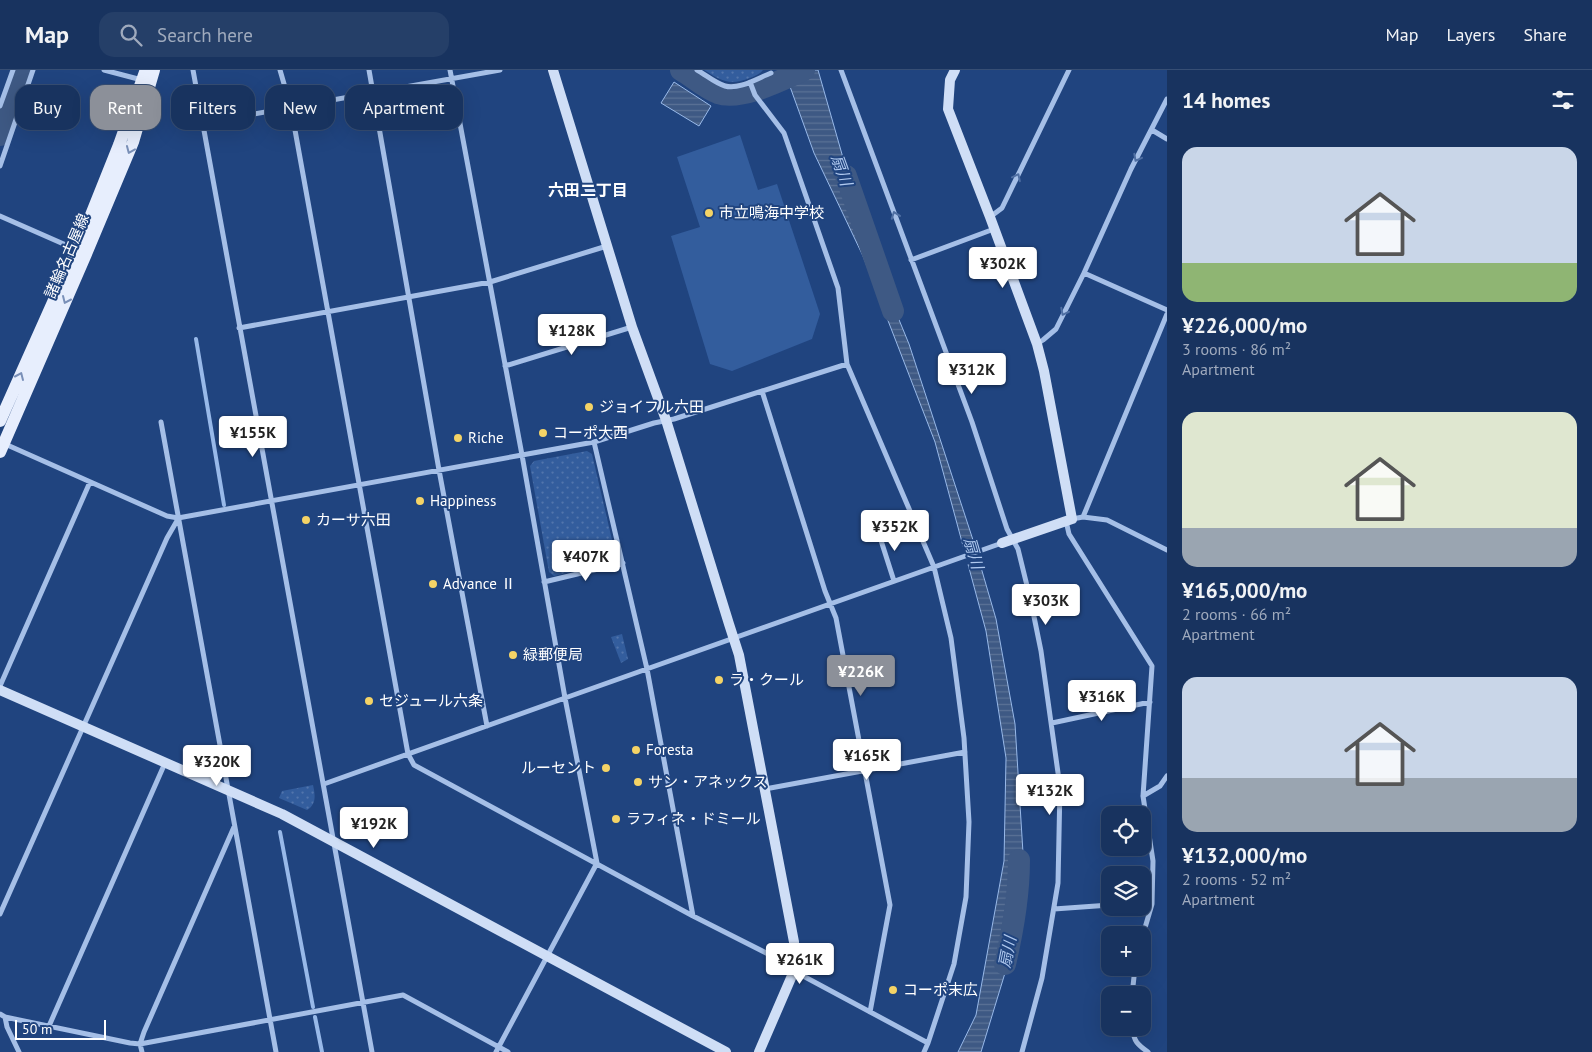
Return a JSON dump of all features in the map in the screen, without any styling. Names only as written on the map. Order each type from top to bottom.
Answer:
[{"type":"main road","name":"諸輪名古屋線","points":[[0,421],[133,142],[148,76]]},
{"type":"main road","name":"諸輪名古屋線","points":[[2,448],[81,252]]},
{"type":"street","points":[[0,106],[13,70]]},
{"type":"street","points":[[0,166],[33,70]]},
{"type":"street","points":[[104,70],[148,76]]},
{"type":"street","points":[[193,70],[196,85]]},
{"type":"street","points":[[280,70],[284,85]]},
{"type":"street","points":[[369,70],[371,85]]},
{"type":"street","points":[[450,70],[597,863],[497,1049]]},
{"type":"street","points":[[415,85],[500,70]]},
{"type":"street","points":[[553,70],[632,327],[666,420],[739,655],[794,942],[795,956],[794,970],[759,1052]]},
{"type":"street","points":[[698,70],[726,86],[733,87],[750,83],[771,73]]},
{"type":"street","points":[[841,70],[972,422],[1007,528],[1018,549],[1041,651],[1060,787],[1058,883],[1042,978],[1022,1052]]},
{"type":"street","points":[[955,70],[950,80],[948,109],[1036,344],[1044,371],[1074,519]]},
{"type":"street","points":[[990,217],[1002,208],[1069,70]]},
{"type":"street","points":[[750,83],[755,95],[784,133],[838,288],[847,364],[934,567],[951,638],[965,752],[969,822],[966,898],[954,964],[924,1052]]},
{"type":"street","points":[[1036,344],[1044,340],[1056,329],[1084,273],[1131,169],[1167,99]]},
{"type":"street","points":[[205,130],[239,328],[372,1052]]},
{"type":"street","points":[[295,130],[408,754],[414,765],[693,916],[782,961],[794,970],[928,1043]]},
{"type":"street","points":[[379,130],[487,726]]},
{"type":"street","points":[[1152,130],[1167,139]]},
{"type":"street","points":[[0,216],[81,252]]},
{"type":"street","points":[[912,260],[994,229]]},
{"type":"street","points":[[239,328],[490,282],[607,246]]},
{"type":"street","points":[[1084,273],[1167,310]]},
{"type":"street","points":[[1146,926],[1152,904],[1153,861],[1143,796],[1152,666],[1070,534],[1074,519],[1167,314]]},
{"type":"street","points":[[506,366],[632,327]]},
{"type":"street","points":[[2,448],[90,482],[167,516],[178,518],[594,442],[674,419],[847,364]]},
{"type":"street","points":[[762,391],[836,618],[890,904],[870,1012]]},
{"type":"street","points":[[161,422],[276,1052]]},
{"type":"street","points":[[594,442],[647,669],[693,916]]},
{"type":"street","points":[[90,482],[0,688],[282,814],[726,1052]]},
{"type":"street","points":[[0,914],[167,538],[178,518]]},
{"type":"street","points":[[324,784],[949,561],[1074,519],[1107,520],[1167,550]]},
{"type":"street","points":[[877,528],[894,581]]},
{"type":"street","points":[[544,582],[623,564]]},
{"type":"street","points":[[1052,723],[1150,702]]},
{"type":"street","points":[[765,789],[965,752]]},
{"type":"street","points":[[49,1026],[165,762]]},
{"type":"street","points":[[1143,796],[1160,786],[1167,776]]},
{"type":"street","points":[[142,1052],[140,1044],[234,827]]},
{"type":"street","points":[[1054,909],[1101,906]]},
{"type":"street","points":[[2,1015],[140,1044],[403,995],[497,1049],[508,1052]]},
{"type":"street","points":[[2,1015],[19,1052]]},
{"type":"street","points":[[1133,1036],[1136,1043],[1148,1052]]},
{"type":"shaded area","points":[[704,70],[763,70],[750,78],[731,82]]},
{"type":"shaded area","points":[[740,135],[758,190],[777,184],[820,314],[812,339],[732,371],[710,364],[671,236],[700,227],[677,157]]},
{"type":"shaded area","points":[[587,451],[592,454],[616,557],[612,562],[554,576],[549,572],[530,466],[534,461]]},
{"type":"shaded area","points":[[622,634],[628,659],[621,663],[611,637]]},
{"type":"shaded area","points":[[313,785],[314,802],[307,810],[279,798],[282,791]]},
{"type":"water","name":"扇川","points":[[784,70],[818,70],[867,242],[909,344],[973,540],[996,619],[1015,724],[1023,853],[1005,973],[981,1052],[958,1052],[976,1015],[1004,861],[1006,758],[986,631],[935,442],[863,256],[814,153]]},
{"type":"water","points":[[674,82],[711,106],[699,126],[661,103]]},
{"type":"pier","points":[[977,542],[982,560],[966,565],[961,548]]},
{"type":"waterway","points":[[0,135],[23,70]]},
{"type":"waterway","points":[[681,70],[713,91],[727,95],[750,92],[804,70]]},
{"type":"waterway","name":"扇川","points":[[846,176],[893,311]]},
{"type":"waterway","points":[[196,339],[224,505]]},
{"type":"waterway","points":[[280,832],[313,1007]]},
{"type":"waterway","name":"扇川","points":[[1005,964],[1015,912],[1019,860]]},
{"type":"waterway","points":[[315,1017],[322,1052]]},
{"type":"place","name":"市立鳴海中学校","points":[[709,213]]},
{"type":"place","name":"ジョイフル六田","points":[[589,407]]},
{"type":"place","name":"コーポ大西","points":[[543,433]]},
{"type":"place","name":"Riche","points":[[458,438]]},
{"type":"place","name":"Happiness","points":[[420,501]]},
{"type":"place","name":"カーサ六田","points":[[306,520]]},
{"type":"place","name":"Advance Ⅱ","points":[[433,584]]},
{"type":"place","name":"緑郵便局","points":[[513,655]]},
{"type":"place","name":"ラ・クール","points":[[719,680]]},
{"type":"place","name":"セジュール六条","points":[[369,701]]},
{"type":"place","name":"Foresta","points":[[636,750]]},
{"type":"place","name":"ルーセント","points":[[606,768]]},
{"type":"place","name":"サン・アネックス","points":[[638,782]]},
{"type":"place","name":"ラフィネ・ドミール","points":[[616,819]]},
{"type":"place","name":"コーポ末広","points":[[893,990]]},
{"type":"district","name":"六田二丁目","points":[[588,190]]}]
